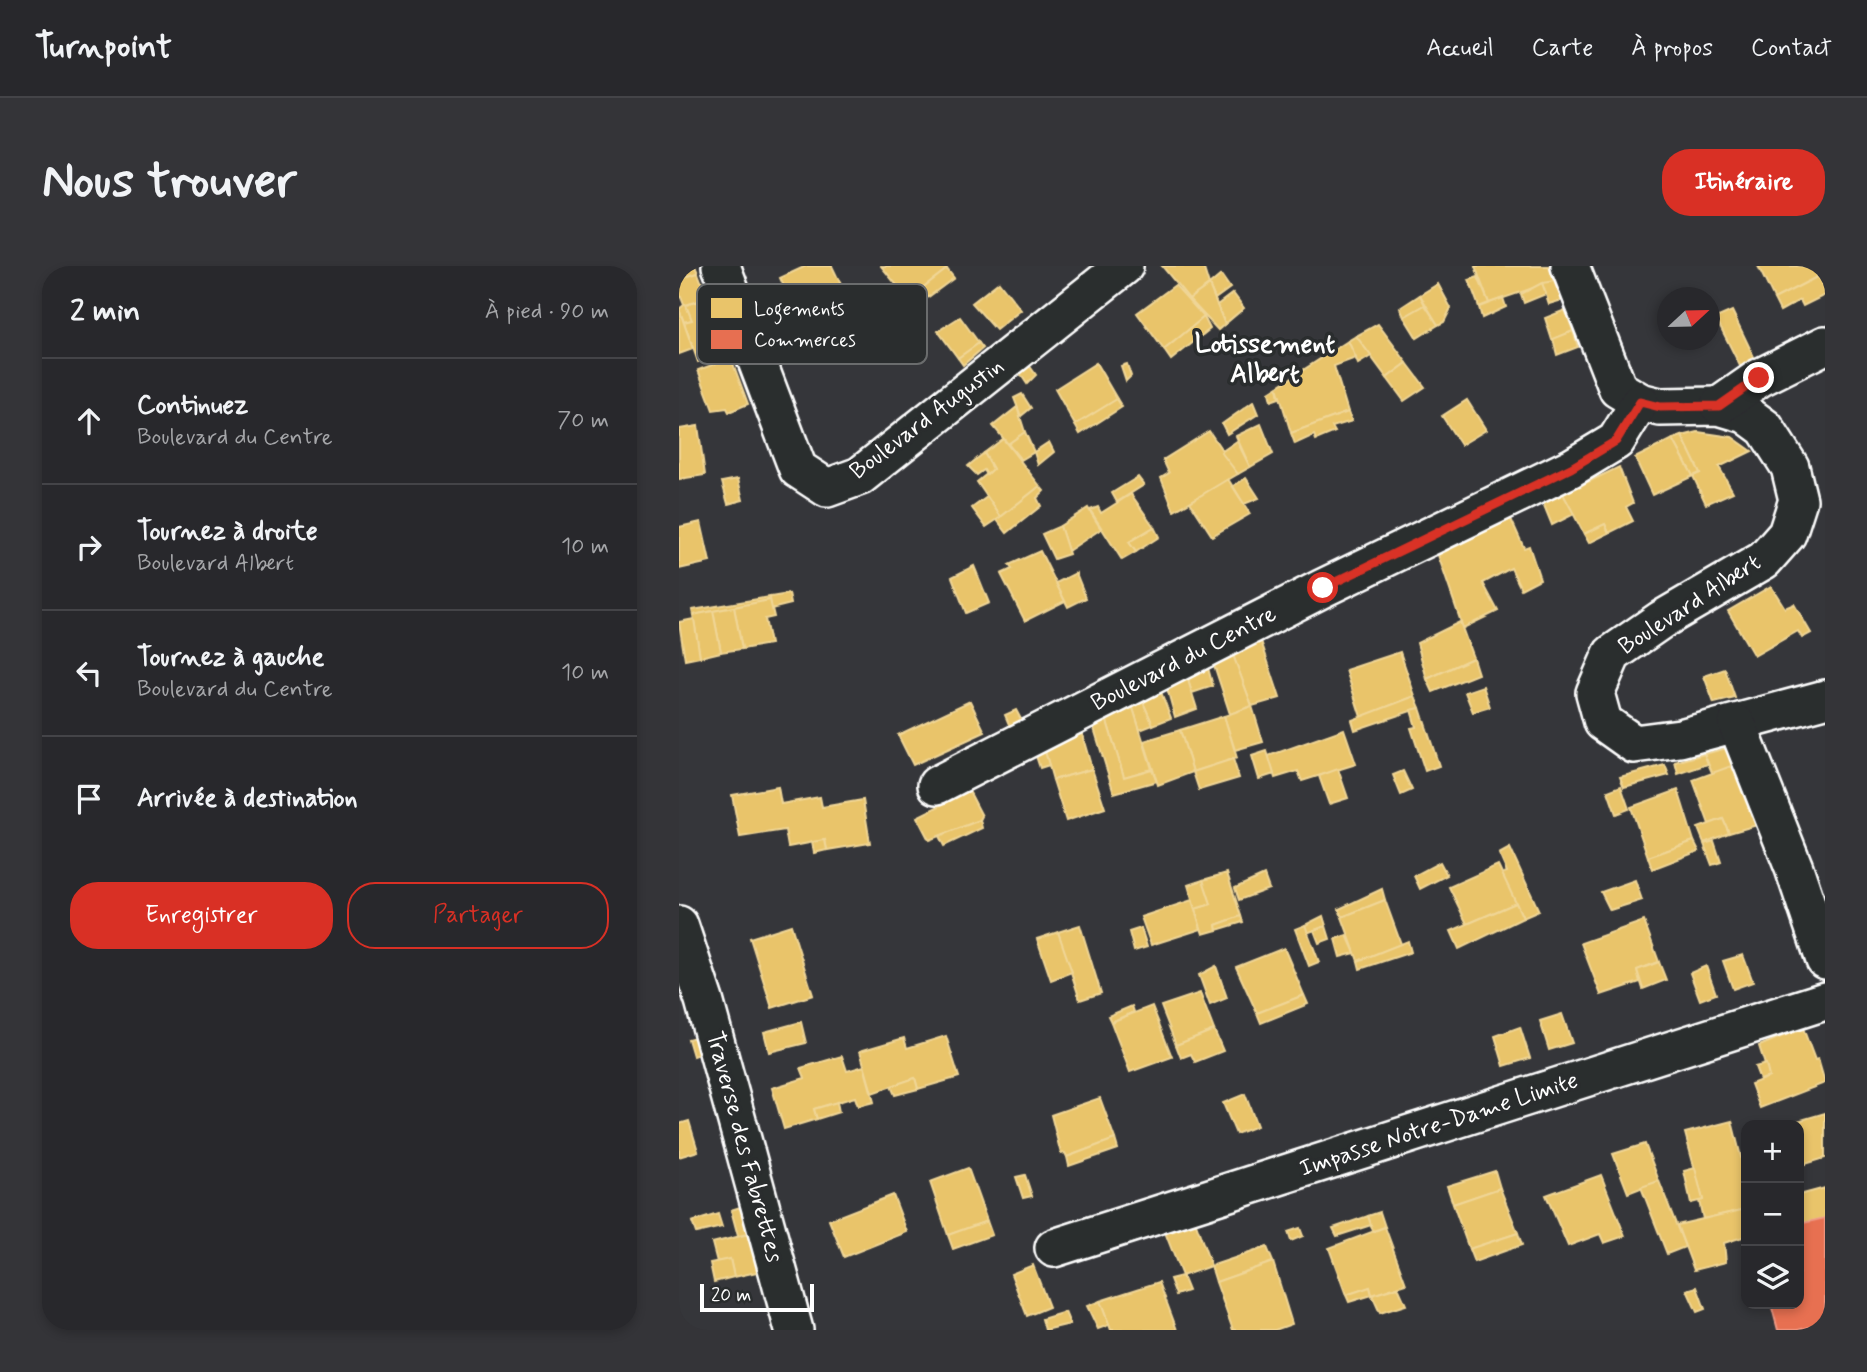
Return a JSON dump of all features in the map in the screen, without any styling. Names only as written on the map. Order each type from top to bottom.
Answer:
[{"type":"street","name":"Boulevard Augustin","points":[[721,266],[728,284]]},
{"type":"street","name":"Boulevard Augustin","points":[[758,364],[798,470],[827,488],[860,476],[1124,266]]},
{"type":"street","points":[[1570,266],[1618,389],[1640,402]]},
{"type":"street","points":[[1719,406],[1759,378],[1825,345]]},
{"type":"street","name":"Boulevard Albert","points":[[1640,402],[1660,407],[1719,406],[1746,414],[1765,429],[1790,467],[1798,500],[1787,534],[1764,559],[1661,620],[1612,654],[1595,693],[1603,722],[1634,744],[1680,738],[1825,699]]},
{"type":"street","name":"Boulevard du Centre","points":[[937,785],[1323,588],[1571,468],[1616,441],[1640,402]]},
{"type":"street","points":[[1737,724],[1794,868],[1825,960]]},
{"type":"street","name":"Traverse des Fabrettes","points":[[679,925],[704,1000],[794,1330]]},
{"type":"street","name":"Impasse Notre-Dame Limite","points":[[1054,1248],[1825,1000]]},
{"type":"building: Logements","points":[[679,266],[695,266],[698,273],[679,279]]},
{"type":"building: Logements","points":[[806,266],[832,266],[841,284],[783,284],[780,278]]},
{"type":"building: Logements","points":[[881,266],[945,266],[947,269],[927,284],[896,284]]},
{"type":"building: Logements","points":[[1162,266],[1203,266],[1209,285],[1189,299]]},
{"type":"building: Logements","points":[[1475,266],[1549,266],[1554,281],[1489,303]]},
{"type":"building: Logements","points":[[1758,266],[1815,266],[1819,276],[1774,299]]},
{"type":"building: Logements","points":[[947,269],[954,278],[927,298],[927,284]]},
{"type":"building: Logements","points":[[698,273],[702,284],[697,284],[697,302],[686,305],[692,320],[684,322],[679,309],[684,305],[679,292],[679,279]]},
{"type":"building: Logements","points":[[1221,275],[1230,288],[1215,299],[1209,285]]},
{"type":"building: Logements","points":[[1819,276],[1825,295],[1803,306],[1800,300],[1780,311],[1774,299]]},
{"type":"building: Logements","points":[[1478,277],[1489,303],[1479,307],[1469,280]]},
{"type":"building: Logements","points":[[1554,281],[1562,300],[1549,304],[1542,283]]},
{"type":"building: Logements","points":[[999,282],[1021,310],[996,330],[972,303]]},
{"type":"building: Logements","points":[[1542,283],[1546,294],[1524,303],[1521,294]]},
{"type":"building: Logements","points":[[1438,284],[1451,308],[1444,322],[1438,325],[1420,295]]},
{"type":"building: Logements","points":[[1175,285],[1204,317],[1164,350],[1137,313]]},
{"type":"building: Logements","points":[[1209,285],[1225,324],[1218,330],[1189,299]]},
{"type":"building: Logements","points":[[1233,293],[1244,308],[1225,324],[1217,305]]},
{"type":"building: Logements","points":[[1420,295],[1425,305],[1404,317],[1400,308]]},
{"type":"building: Logements","points":[[1503,298],[1506,307],[1482,318],[1479,307]]},
{"type":"building: Logements","points":[[697,302],[697,359],[684,322],[692,320],[686,305]]},
{"type":"building: Logements","points":[[1425,305],[1438,325],[1417,338],[1404,317]]},
{"type":"building: Logements","points":[[679,309],[693,349],[679,354]]},
{"type":"building: Logements","points":[[1565,310],[1573,331],[1552,340],[1545,318]]},
{"type":"building: Logements","points":[[1732,311],[1756,361],[1741,368],[1720,326],[1720,316]]},
{"type":"building: Logements","points":[[960,317],[979,343],[958,358],[938,331]]},
{"type":"building: Logements","points":[[1204,317],[1210,329],[1171,360],[1164,350]]},
{"type":"building: Logements","points":[[1378,324],[1407,363],[1387,378],[1356,336]]},
{"type":"building: Logements","points":[[1573,331],[1578,347],[1557,355],[1553,339]]},
{"type":"building: Logements","points":[[1356,336],[1371,356],[1358,364],[1348,341]]},
{"type":"building: Logements","points":[[1348,341],[1356,358],[1334,366],[1348,412],[1291,433],[1277,387]]},
{"type":"building: Logements","points":[[979,343],[983,348],[963,365],[958,358]]},
{"type":"building: Logements","points":[[1096,363],[1117,399],[1075,425],[1055,389]]},
{"type":"building: Logements","points":[[1407,363],[1425,387],[1404,401],[1387,378]]},
{"type":"building: Logements","points":[[714,364],[733,364],[748,404],[729,412],[727,408],[713,410],[698,370]]},
{"type":"building: Logements","points":[[1127,364],[1131,376],[1126,381],[1121,366]]},
{"type":"building: Logements","points":[[1029,365],[1036,375],[1027,384],[1019,372]]},
{"type":"building: Logements","points":[[1277,387],[1279,398],[1271,401],[1269,392]]},
{"type":"building: Logements","points":[[1022,394],[1031,408],[1021,416],[1014,398]]},
{"type":"building: Logements","points":[[1117,399],[1122,407],[1080,434],[1075,425]]},
{"type":"building: Logements","points":[[1467,400],[1486,430],[1461,445],[1442,416]]},
{"type":"building: Logements","points":[[1253,402],[1258,414],[1227,434],[1222,424]]},
{"type":"building: Logements","points":[[1017,407],[1025,432],[1008,444],[993,426]]},
{"type":"building: Logements","points":[[1348,412],[1352,421],[1332,427],[1335,432],[1316,440],[1314,435],[1295,444],[1291,433]]},
{"type":"building: Logements","points":[[1261,424],[1273,454],[1250,467],[1236,436]]},
{"type":"building: Logements","points":[[698,426],[705,475],[679,479],[679,429]]},
{"type":"building: Logements","points":[[1209,431],[1238,474],[1174,511],[1161,478],[1169,473],[1163,460]]},
{"type":"building: Logements","points":[[1025,432],[1034,452],[1021,460],[1008,444]]},
{"type":"building: Logements","points":[[1698,432],[1732,437],[1752,451],[1719,467],[1733,492],[1706,504],[1693,476],[1700,473],[1682,436]]},
{"type":"building: Logements","points":[[1682,436],[1700,473],[1693,476],[1673,439]]},
{"type":"building: Logements","points":[[1003,439],[1040,486],[1001,517],[977,482],[993,469],[984,453]]},
{"type":"building: Logements","points":[[1673,439],[1693,476],[1652,495],[1635,458]]},
{"type":"building: Logements","points":[[1237,441],[1250,467],[1238,474],[1221,452]]},
{"type":"building: Logements","points":[[1049,442],[1054,452],[1038,465],[1034,452]]},
{"type":"building: Logements","points":[[984,453],[993,469],[987,475],[984,470],[977,475],[968,466]]},
{"type":"building: Logements","points":[[1619,467],[1633,503],[1626,507],[1633,521],[1609,533],[1605,524],[1584,534],[1563,494]]},
{"type":"building: Logements","points":[[1138,477],[1144,485],[1117,502],[1112,493]]},
{"type":"building: Logements","points":[[1246,478],[1259,498],[1244,504],[1233,486]]},
{"type":"building: Logements","points":[[738,479],[743,500],[728,504],[722,482]]},
{"type":"building: Logements","points":[[1228,479],[1250,514],[1212,536],[1190,502]]},
{"type":"building: Logements","points":[[1040,486],[1044,491],[1037,498],[1041,506],[1007,533],[997,520]]},
{"type":"building: Logements","points":[[1131,494],[1154,527],[1129,542],[1136,552],[1122,560],[1090,510],[1098,507],[1101,513]]},
{"type":"building: Logements","points":[[1563,494],[1574,514],[1552,525],[1543,503]]},
{"type":"building: Logements","points":[[987,497],[1001,517],[986,527],[972,508]]},
{"type":"building: Logements","points":[[1088,508],[1101,529],[1068,551],[1060,526]]},
{"type":"building: Logements","points":[[1511,519],[1524,548],[1529,546],[1540,579],[1521,589],[1511,568],[1483,583],[1498,611],[1463,628],[1438,555]]},
{"type":"building: Logements","points":[[701,522],[710,562],[679,569],[679,527]]},
{"type":"building: Logements","points":[[1605,524],[1609,533],[1589,543],[1584,534]]},
{"type":"building: Logements","points":[[1060,526],[1069,554],[1054,559],[1042,534]]},
{"type":"building: Logements","points":[[1154,527],[1159,537],[1136,552],[1129,542]]},
{"type":"building: Logements","points":[[1040,551],[1065,601],[1025,621],[1001,574],[1012,569],[1009,565]]},
{"type":"building: Logements","points":[[974,566],[989,603],[966,613],[952,577]]},
{"type":"building: Logements","points":[[1076,573],[1086,598],[1068,607],[1056,583]]},
{"type":"building: Logements","points":[[1771,586],[1785,608],[1794,604],[1811,633],[1802,638],[1798,631],[1754,656],[1728,611]]},
{"type":"building: Logements","points":[[789,594],[791,604],[771,609],[770,597]]},
{"type":"building: Logements","points":[[770,597],[770,600],[693,615],[692,610]]},
{"type":"building: Logements","points":[[770,600],[774,617],[765,619],[770,644],[742,649],[734,607]]},
{"type":"building: Logements","points":[[734,607],[742,649],[721,652],[713,611]]},
{"type":"building: Logements","points":[[713,611],[721,652],[700,657],[693,615]]},
{"type":"building: Logements","points":[[694,619],[700,657],[685,660],[679,622]]},
{"type":"building: Logements","points":[[1460,622],[1473,658],[1427,679],[1417,643]]},
{"type":"building: Logements","points":[[1261,641],[1280,698],[1252,706],[1233,655]]},
{"type":"building: Logements","points":[[1400,652],[1415,696],[1361,717],[1346,670]]},
{"type":"building: Logements","points":[[1233,655],[1252,706],[1230,714],[1214,665]]},
{"type":"building: Logements","points":[[1473,658],[1478,674],[1433,692],[1427,679]]},
{"type":"building: Logements","points":[[1208,668],[1213,686],[1192,693],[1187,677]]},
{"type":"building: Logements","points":[[1725,669],[1735,698],[1714,703],[1704,676]]},
{"type":"building: Logements","points":[[1187,677],[1197,709],[1175,717],[1167,688]]},
{"type":"building: Logements","points":[[1483,686],[1490,707],[1473,712],[1465,692]]},
{"type":"building: Logements","points":[[1161,692],[1171,718],[1153,725],[1142,700]]},
{"type":"building: Logements","points":[[1415,696],[1420,708],[1355,730],[1352,720]]},
{"type":"building: Logements","points":[[1142,700],[1153,725],[1140,730],[1132,705]]},
{"type":"building: Logements","points":[[970,701],[985,732],[913,765],[898,735]]},
{"type":"building: Logements","points":[[1132,705],[1152,769],[1124,777],[1106,718]]},
{"type":"building: Logements","points":[[1252,706],[1263,742],[1235,750],[1224,716]]},
{"type":"building: Logements","points":[[1420,708],[1439,766],[1425,771],[1411,728],[1416,727],[1411,710]]},
{"type":"building: Logements","points":[[1016,710],[1022,721],[1010,727],[1005,715]]},
{"type":"building: Logements","points":[[1224,716],[1237,758],[1193,772],[1180,730]]},
{"type":"building: Logements","points":[[1106,718],[1124,777],[1152,769],[1157,781],[1114,793],[1093,725]]},
{"type":"building: Logements","points":[[1344,729],[1356,764],[1302,781],[1298,771],[1275,778],[1268,756]]},
{"type":"building: Logements","points":[[1180,730],[1193,772],[1158,785],[1144,741]]},
{"type":"building: Logements","points":[[1081,731],[1092,769],[1053,780],[1044,748]]},
{"type":"building: Logements","points":[[1044,748],[1049,765],[1040,768],[1035,753]]},
{"type":"building: Logements","points":[[1727,748],[1734,765],[1713,775],[1704,754]]},
{"type":"building: Logements","points":[[1267,751],[1274,774],[1259,779],[1252,756]]},
{"type":"building: Logements","points":[[1704,754],[1708,764],[1678,774],[1675,762]]},
{"type":"building: Logements","points":[[1233,759],[1239,778],[1199,790],[1193,772]]},
{"type":"building: Logements","points":[[1665,765],[1669,775],[1624,787],[1620,777]]},
{"type":"building: Logements","points":[[1734,765],[1757,825],[1729,833],[1723,819],[1709,824],[1693,780]]},
{"type":"building: Logements","points":[[1092,769],[1105,808],[1066,821],[1053,780]]},
{"type":"building: Logements","points":[[1338,769],[1348,798],[1329,804],[1319,776]]},
{"type":"building: Logements","points":[[1403,771],[1412,790],[1401,795],[1393,775]]},
{"type":"building: Logements","points":[[1621,786],[1629,809],[1616,814],[1608,791]]},
{"type":"building: Logements","points":[[778,787],[781,804],[820,797],[822,807],[863,800],[870,843],[827,850],[825,840],[788,847],[785,830],[740,837],[732,795]]},
{"type":"building: Logements","points":[[1678,790],[1694,841],[1648,857],[1631,807]]},
{"type":"building: Logements","points":[[969,791],[982,816],[980,820],[929,840],[917,817]]},
{"type":"building: Logements","points":[[1723,819],[1729,833],[1704,843],[1698,828]]},
{"type":"building: Logements","points":[[980,820],[982,828],[944,846],[939,836]]},
{"type":"building: Logements","points":[[825,840],[827,850],[814,853],[812,842]]},
{"type":"building: Logements","points":[[1694,841],[1699,851],[1652,869],[1648,857]]},
{"type":"building: Logements","points":[[1714,841],[1721,862],[1712,865],[1704,844]]},
{"type":"building: Logements","points":[[1510,848],[1539,911],[1523,918],[1501,874],[1507,872],[1499,854]]},
{"type":"building: Logements","points":[[1440,862],[1447,875],[1420,889],[1414,876]]},
{"type":"building: Logements","points":[[1498,865],[1516,903],[1467,924],[1449,887]]},
{"type":"building: Logements","points":[[1227,873],[1241,916],[1216,925],[1217,930],[1203,934],[1195,909],[1211,904],[1203,880]]},
{"type":"building: Logements","points":[[1264,875],[1269,889],[1239,900],[1235,888]]},
{"type":"building: Logements","points":[[1203,880],[1211,904],[1195,909],[1188,885]]},
{"type":"building: Logements","points":[[1635,880],[1642,900],[1610,910],[1601,892]]},
{"type":"building: Logements","points":[[1382,889],[1385,900],[1342,917],[1339,909]]},
{"type":"building: Logements","points":[[1192,900],[1201,929],[1151,945],[1141,917]]},
{"type":"building: Logements","points":[[1385,900],[1401,944],[1358,961],[1342,917]]},
{"type":"building: Logements","points":[[1516,903],[1523,918],[1459,949],[1451,931]]},
{"type":"building: Logements","points":[[1241,916],[1243,922],[1217,930],[1216,925]]},
{"type":"building: Logements","points":[[1323,916],[1326,926],[1307,933],[1305,925]]},
{"type":"building: Logements","points":[[1644,921],[1659,962],[1637,970],[1640,982],[1601,995],[1581,943]]},
{"type":"building: Logements","points":[[791,925],[813,995],[772,1008],[750,938]]},
{"type":"building: Logements","points":[[1080,925],[1101,993],[1080,1000],[1058,932]]},
{"type":"building: Logements","points":[[1305,925],[1319,962],[1309,966],[1295,929]]},
{"type":"building: Logements","points":[[1326,926],[1330,939],[1319,943],[1314,930]]},
{"type":"building: Logements","points":[[1141,928],[1147,947],[1134,951],[1129,932]]},
{"type":"building: Logements","points":[[1058,932],[1072,972],[1051,980],[1037,939]]},
{"type":"building: Logements","points":[[1347,935],[1355,953],[1340,957],[1335,939]]},
{"type":"building: Logements","points":[[1408,941],[1411,952],[1360,969],[1358,961]]},
{"type":"building: Logements","points":[[1284,948],[1304,995],[1257,1013],[1236,967]]},
{"type":"building: Logements","points":[[1743,955],[1753,982],[1733,989],[1723,961]]},
{"type":"building: Logements","points":[[1659,962],[1666,980],[1643,989],[1637,970]]},
{"type":"building: Logements","points":[[1216,966],[1227,998],[1210,1005],[1199,975]]},
{"type":"building: Logements","points":[[1706,966],[1716,994],[1700,1000],[1690,973]]},
{"type":"building: Logements","points":[[1200,993],[1214,1030],[1176,1045],[1161,1006]]},
{"type":"building: Logements","points":[[1304,995],[1308,1004],[1261,1023],[1257,1013]]},
{"type":"building: Logements","points":[[1132,1006],[1134,1012],[1111,1022],[1108,1016]]},
{"type":"building: Logements","points":[[1152,1006],[1172,1057],[1130,1072],[1111,1022]]},
{"type":"building: Logements","points":[[1562,1014],[1572,1043],[1549,1050],[1540,1021]]},
{"type":"building: Logements","points":[[801,1022],[806,1043],[769,1052],[764,1032]]},
{"type":"building: Logements","points":[[1520,1027],[1530,1058],[1504,1066],[1495,1036]]},
{"type":"building: Logements","points":[[1803,1028],[1815,1060],[1818,1059],[1825,1083],[1760,1108],[1751,1084],[1769,1077],[1759,1046]]},
{"type":"building: Logements","points":[[1214,1030],[1223,1051],[1195,1062],[1191,1054],[1181,1058],[1176,1045]]},
{"type":"building: Logements","points":[[703,1035],[708,1051],[693,1056],[688,1039]]},
{"type":"building: Logements","points":[[946,1036],[959,1077],[918,1089],[915,1078],[872,1093],[860,1051],[904,1038],[907,1048]]},
{"type":"building: Logements","points":[[842,1056],[847,1071],[864,1066],[874,1102],[858,1106],[855,1097],[814,1109],[817,1119],[784,1129],[772,1088],[805,1078],[801,1068]]},
{"type":"building: Logements","points":[[1766,1064],[1769,1077],[1760,1080],[1755,1067]]},
{"type":"building: Logements","points":[[915,1078],[918,1089],[895,1095],[891,1086]]},
{"type":"building: Logements","points":[[1245,1094],[1257,1126],[1236,1134],[1223,1103]]},
{"type":"building: Logements","points":[[1100,1098],[1115,1139],[1067,1157],[1065,1153],[1061,1154],[1051,1115]]},
{"type":"building: Logements","points":[[837,1102],[839,1112],[817,1119],[814,1109]]},
{"type":"building: Logements","points":[[1825,1113],[1825,1158],[1804,1164],[1804,1120],[1801,1120]]},
{"type":"building: Logements","points":[[689,1121],[698,1151],[679,1157],[679,1124]]},
{"type":"building: Logements","points":[[1732,1121],[1741,1157],[1741,1210],[1703,1219],[1699,1201],[1703,1200],[1685,1133]]},
{"type":"building: Logements","points":[[1115,1139],[1118,1149],[1069,1166],[1067,1157]]},
{"type":"building: Logements","points":[[1645,1144],[1659,1181],[1628,1193],[1613,1154]]},
{"type":"building: Logements","points":[[968,1168],[987,1221],[948,1235],[930,1182]]},
{"type":"building: Logements","points":[[1695,1168],[1703,1200],[1691,1203],[1684,1171]]},
{"type":"building: Logements","points":[[1495,1171],[1500,1188],[1453,1204],[1447,1186]]},
{"type":"building: Logements","points":[[1025,1175],[1032,1196],[1023,1198],[1016,1177]]},
{"type":"building: Logements","points":[[1601,1175],[1625,1236],[1604,1243],[1600,1234],[1568,1246],[1546,1195]]},
{"type":"building: Logements","points":[[1659,1181],[1685,1247],[1667,1254],[1641,1187]]},
{"type":"building: Logements","points":[[1500,1188],[1518,1233],[1469,1249],[1453,1204]]},
{"type":"building: Logements","points":[[1825,1188],[1825,1218],[1804,1223],[1804,1194]]},
{"type":"building: Logements","points":[[893,1195],[907,1232],[844,1257],[829,1220]]},
{"type":"building: Logements","points":[[750,1204],[757,1232],[738,1236],[731,1210]]},
{"type":"building: Logements","points":[[1741,1210],[1741,1238],[1724,1243],[1726,1262],[1694,1270],[1677,1225]]},
{"type":"building: Logements","points":[[1380,1212],[1385,1227],[1373,1231],[1368,1216]]},
{"type":"building: Logements","points":[[718,1214],[722,1227],[696,1233],[692,1222]]},
{"type":"building: Logements","points":[[1368,1216],[1371,1225],[1337,1236],[1333,1228]]},
{"type":"building: Logements","points":[[1194,1218],[1211,1266],[1182,1276],[1163,1227]]},
{"type":"building: Logements","points":[[987,1221],[992,1235],[953,1249],[948,1235]]},
{"type":"building: Logements","points":[[1385,1227],[1406,1284],[1372,1295],[1370,1287],[1346,1295],[1329,1248]]},
{"type":"building: Logements","points":[[1300,1228],[1303,1236],[1291,1241],[1288,1232]]},
{"type":"building: Logements","points":[[757,1232],[766,1270],[734,1277],[730,1259],[717,1262],[712,1243]]},
{"type":"building: Logements","points":[[1518,1233],[1522,1245],[1474,1262],[1469,1249]]},
{"type":"building: Logements","points":[[1267,1247],[1273,1262],[1216,1282],[1211,1266]]},
{"type":"building: Logements","points":[[730,1259],[734,1277],[714,1282],[710,1263]]},
{"type":"building: Logements","points":[[1273,1262],[1292,1324],[1275,1330],[1233,1330],[1216,1282]]},
{"type":"building: Logements","points":[[1033,1265],[1049,1307],[1027,1316],[1011,1274]]},
{"type":"building: Logements","points":[[1182,1276],[1188,1291],[1176,1295],[1170,1279]]},
{"type":"building: Logements","points":[[1159,1282],[1177,1330],[1111,1330],[1100,1301]]},
{"type":"building: Logements","points":[[1370,1287],[1372,1295],[1349,1302],[1346,1295]]},
{"type":"building: Logements","points":[[1398,1287],[1406,1305],[1380,1313],[1372,1295]]},
{"type":"building: Logements","points":[[1697,1287],[1705,1309],[1697,1312],[1687,1290]]},
{"type":"building: Logements","points":[[1100,1301],[1109,1325],[1098,1329],[1087,1306]]},
{"type":"building: Logements","points":[[1065,1312],[1070,1324],[1045,1330],[1042,1319]]},
{"type":"building: Commerces","points":[[1825,1218],[1825,1323],[1798,1330],[1778,1330],[1772,1309],[1804,1309],[1804,1223]]},
{"type":"district","name":"Lotissement Albert","points":[[1265,360]]},
{"type":"route","points":[[1323,588],[1571,468],[1616,441],[1640,402],[1660,407],[1719,406],[1759,378]]}]
